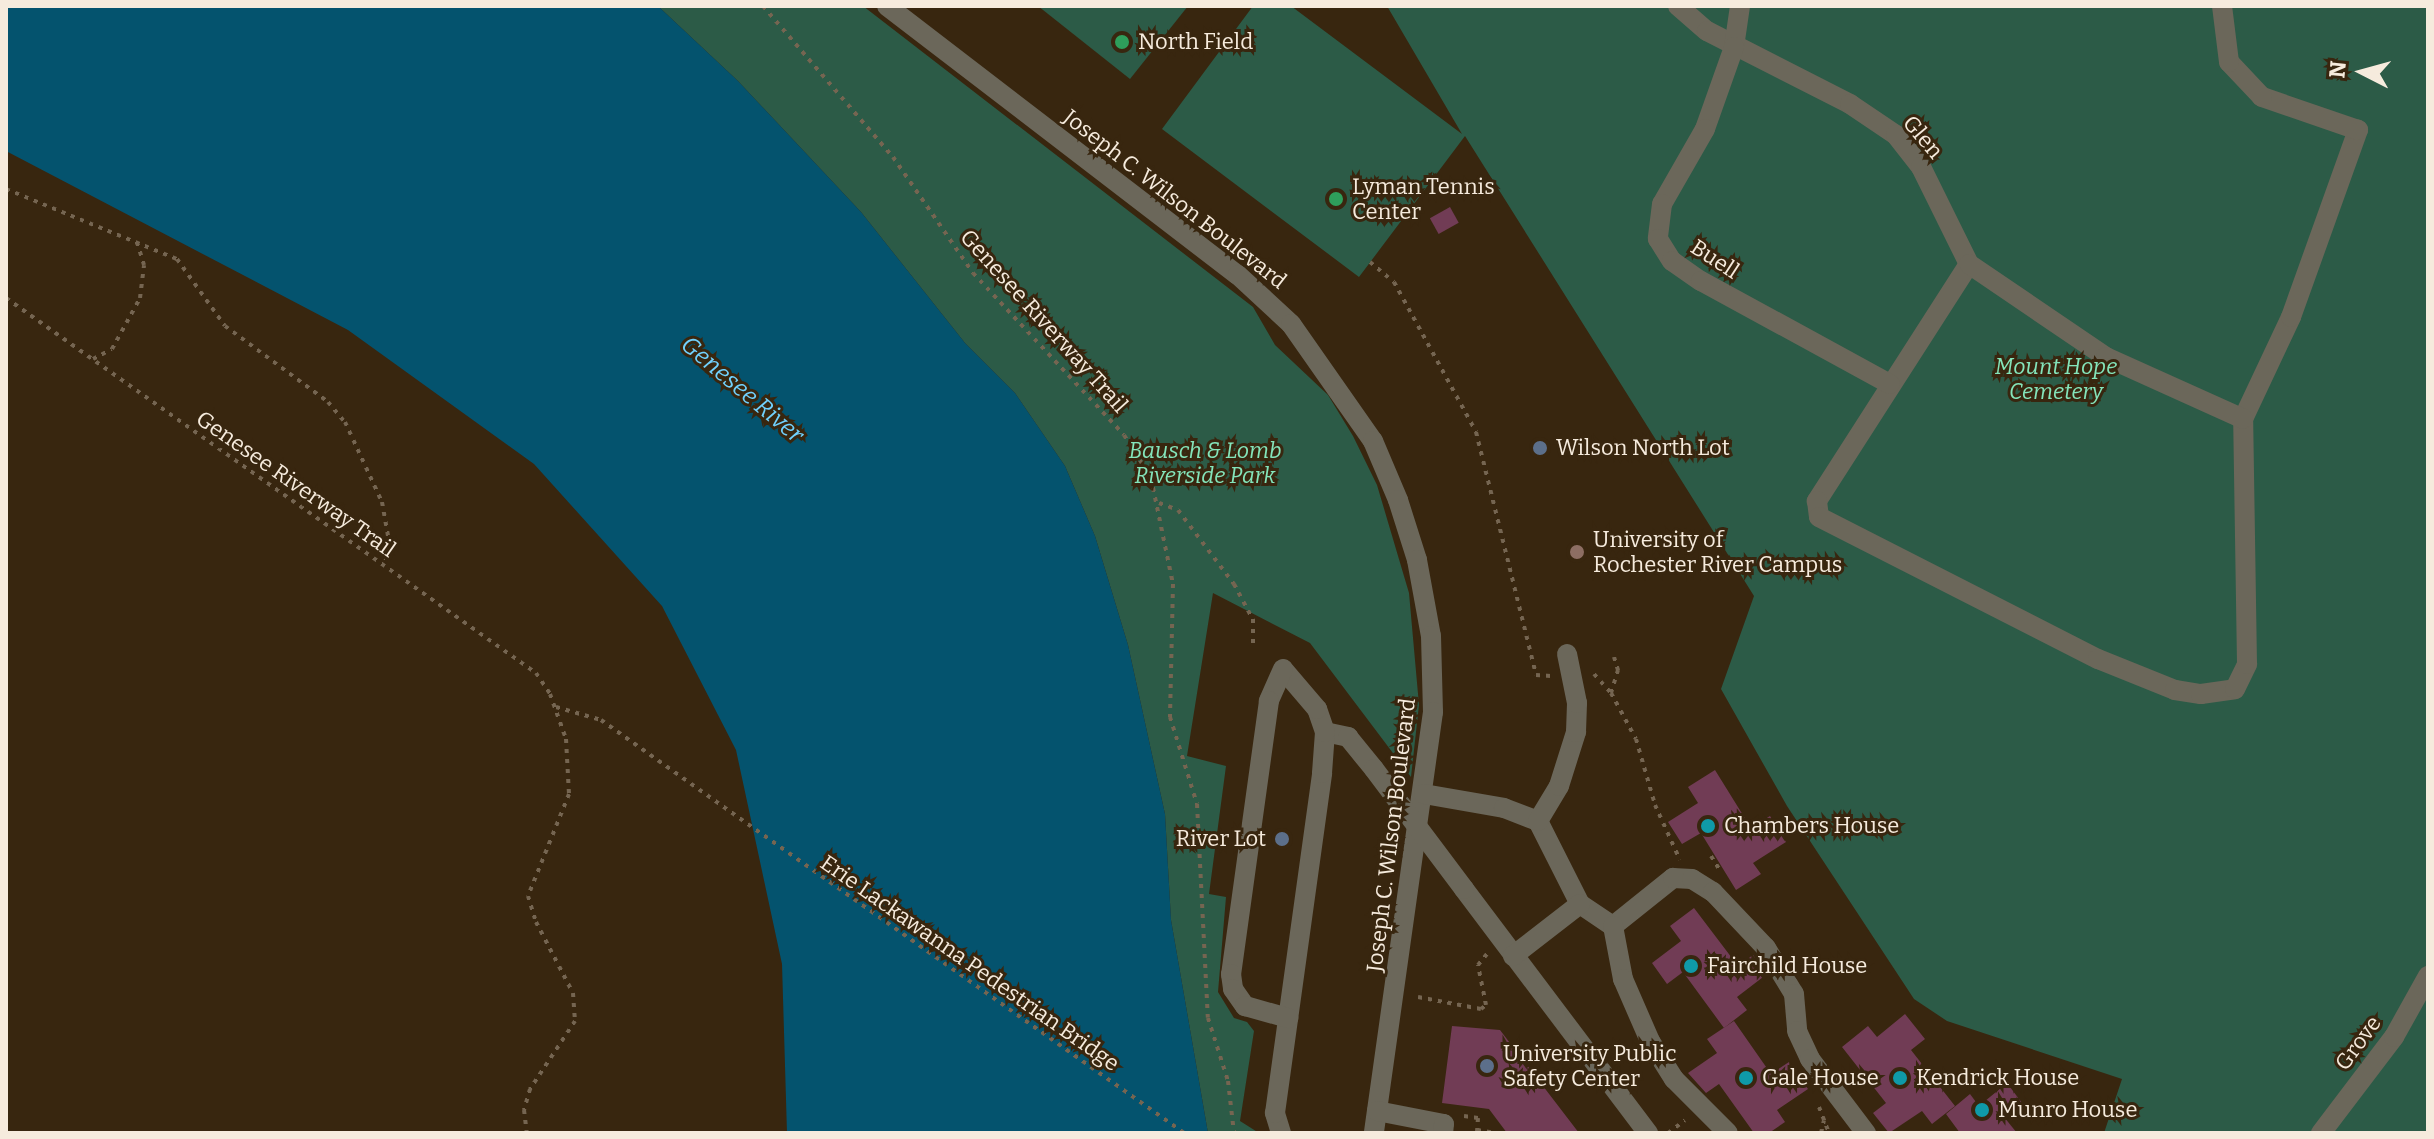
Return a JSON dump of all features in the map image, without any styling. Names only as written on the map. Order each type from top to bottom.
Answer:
[{"type":"street","name":"Joseph C. Wilson Boulevard","points":[[887,6],[1238,275],[1291,324],[1334,379],[1373,441],[1417,560],[1433,661],[1424,794],[1374,1133]]},
{"type":"street","name":"Glen","points":[[1678,6],[1734,47],[1850,104],[1896,135],[1921,167],[1969,264]]},
{"type":"street","name":"Buell","points":[[1740,6],[1734,47],[1705,129],[1662,204],[1658,239],[1672,261],[1701,281],[1890,384]]},
{"type":"street","points":[[2222,6],[2229,62],[2262,97],[2358,130],[2291,317],[2243,419],[2247,664],[2235,689],[2201,694],[2163,686],[2098,659],[1819,517],[1817,501],[1969,264],[2106,357],[2243,419]]},
{"type":"street","points":[[1538,821],[1553,799],[1574,742],[1578,713],[1569,663]]},
{"type":"street","points":[[1281,1133],[1275,1119],[1325,732],[1317,709],[1283,669],[1269,701],[1231,974],[1233,989],[1245,1006],[1288,1018]]},
{"type":"street","points":[[1325,732],[1348,737],[1374,769],[1648,1133]]},
{"type":"street","points":[[1424,794],[1504,808],[1538,821],[1580,904],[1613,926],[1623,979],[1650,1041],[1674,1079],[1728,1133]]},
{"type":"street","points":[[1613,926],[1657,886],[1682,878],[1713,892],[1760,939],[1794,994],[1797,1031],[1810,1059],[1866,1133]]},
{"type":"street","points":[[1508,949],[1580,904]]},
{"type":"street","name":"Grove","points":[[2321,1133],[2394,1037],[2428,976]]},
{"type":"street","points":[[1377,1111],[1444,1124],[1443,1133]]},
{"type":"path","name":"Genesee Riverway Trail","points":[[763,6],[893,157],[973,273],[1124,435],[1146,468],[1159,503],[1173,584],[1170,717],[1195,792],[1205,993],[1228,1081],[1234,1133]]},
{"type":"path","points":[[6,189],[177,259],[225,326],[328,402],[345,422],[382,502],[390,547],[384,566]]},
{"type":"path","points":[[93,359],[112,349],[140,298],[144,265],[136,241]]},
{"type":"path","points":[[1370,262],[1394,282],[1476,432],[1536,675],[1569,663],[1590,666],[1611,693],[1636,739],[1655,805],[1678,848],[1682,878]]},
{"type":"path","name":"Genesee Riverway Trail","points":[[6,298],[536,673],[556,707],[569,758],[569,794],[528,896],[536,922],[573,993],[575,1021],[530,1089],[524,1110],[527,1133]]},
{"type":"path","points":[[1159,503],[1178,510],[1234,584],[1253,619],[1253,647]]},
{"type":"path","points":[[1611,693],[1618,670],[1614,657]]},
{"type":"path","name":"Erie Lackawanna Pedestrian Bridge","points":[[556,707],[601,720],[1184,1133]]},
{"type":"path","points":[[1418,997],[1481,1009],[1486,1005],[1478,965],[1508,949]]},
{"type":"path","points":[[1459,1116],[1478,1118],[1477,1131],[1496,1133]]},
{"type":"path","points":[[1821,1133],[1824,1120]]},
{"type":"path","points":[[1668,1133],[1681,1123]]},
{"type":"green space","name":"Bausch & Lomb Riverside Park","points":[[658,6],[863,6],[1253,307],[1275,345],[1328,395],[1353,436],[1377,485],[1409,593],[1419,705],[1411,777],[1310,643],[1213,593],[1187,756],[1226,766],[1209,894],[1226,897],[1218,992],[1234,1018],[1247,1022],[1254,1031],[1240,1121],[1259,1133],[1208,1133],[1171,920],[1165,814],[1128,645],[1095,536],[1065,466],[1015,393],[965,343],[861,212],[738,81]]},
{"type":"green space","name":"North Field","points":[[1038,6],[1188,6],[1130,79]]},
{"type":"green space","name":"Mount Hope Cemetery","points":[[1253,6],[1291,6],[1462,134],[1387,6],[2428,6],[2428,1133],[2104,1133],[2122,1079],[1947,1021],[1914,999],[1787,806],[1721,689],[1754,596],[1465,136],[1359,277],[1162,129]]},
{"type":"water","name":"Genesee River","points":[[6,6],[658,6],[738,81],[861,212],[965,343],[1015,393],[1065,466],[1095,536],[1128,645],[1165,814],[1171,920],[1208,1133],[787,1133],[782,964],[736,750],[662,606],[534,464],[348,330],[6,151]]},
{"type":"building","points":[[1450,207],[1459,223],[1439,234],[1430,218]]},
{"type":"building","name":"Chambers House","points":[[1715,770],[1751,828],[1770,816],[1786,842],[1753,863],[1761,874],[1736,890],[1701,833],[1682,844],[1668,822],[1698,803],[1688,787]]},
{"type":"building","name":"Fairchild House","points":[[1694,908],[1738,966],[1753,955],[1767,974],[1737,997],[1747,1010],[1724,1028],[1683,972],[1667,984],[1652,963],[1681,941],[1670,926]]},
{"type":"building","name":"Kendrick House","points":[[1905,1014],[1925,1039],[1911,1050],[1955,1106],[1932,1124],[1922,1111],[1889,1133],[1873,1113],[1886,1103],[1842,1047],[1868,1026],[1877,1037]]},
{"type":"building","name":"Gale House","points":[[1734,1021],[1771,1074],[1789,1062],[1808,1089],[1777,1110],[1785,1122],[1769,1133],[1754,1133],[1719,1084],[1706,1093],[1688,1073],[1717,1053],[1707,1039]]},
{"type":"building","name":"University Public Safety Center","points":[[1452,1026],[1500,1030],[1579,1133],[1507,1133],[1489,1109],[1442,1103]]},
{"type":"building","name":"Munro House","points":[[2007,1083],[2022,1103],[2004,1117],[2017,1133],[1960,1133],[1946,1114],[1970,1094],[1979,1106]]},
{"type":"place","name":"North Field","points":[[1122,42]]},
{"type":"place","name":"Lyman Tennis Center","points":[[1336,199]]},
{"type":"place","name":"Wilson North Lot","points":[[1540,448]]},
{"type":"place","name":"University of Rochester River Campus","points":[[1577,552]]},
{"type":"place","name":"Chambers House","points":[[1708,826]]},
{"type":"place","name":"River Lot","points":[[1282,839]]},
{"type":"place","name":"Fairchild House","points":[[1691,966]]},
{"type":"place","name":"University Public Safety Center","points":[[1487,1066]]},
{"type":"place","name":"Gale House","points":[[1746,1078]]},
{"type":"place","name":"Kendrick House","points":[[1900,1078]]},
{"type":"place","name":"Munro House","points":[[1982,1110]]}]
